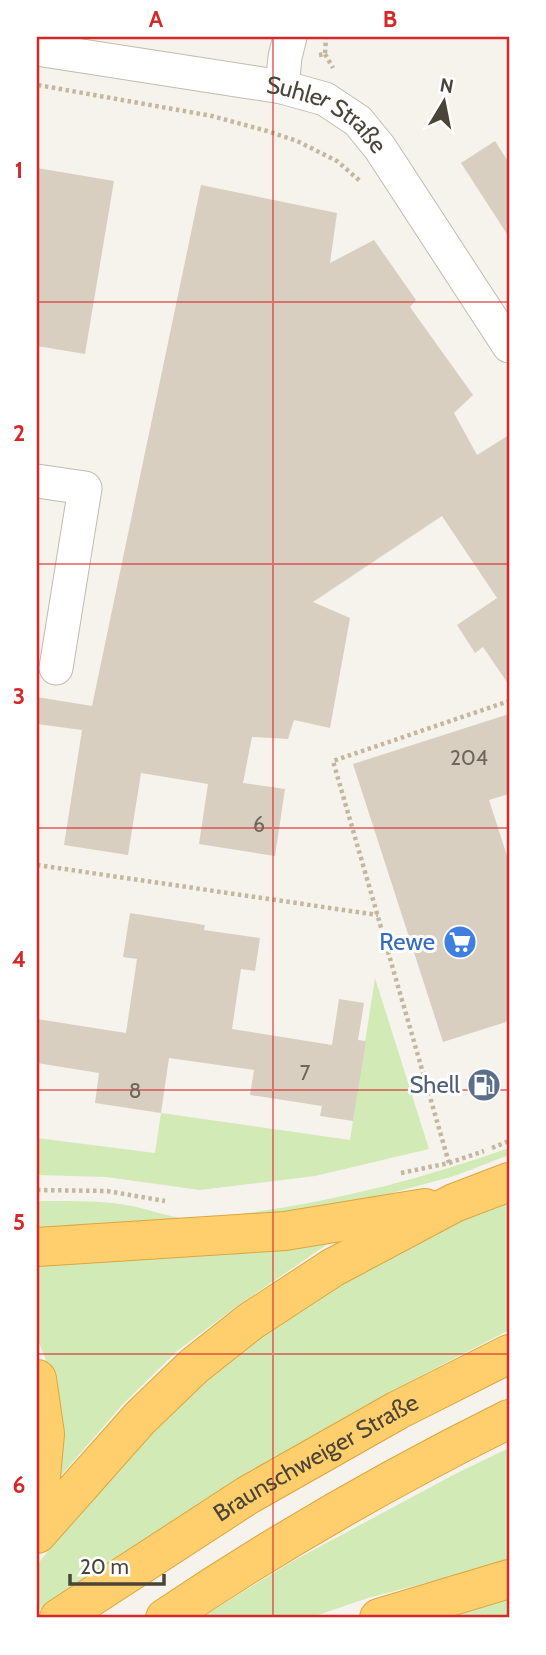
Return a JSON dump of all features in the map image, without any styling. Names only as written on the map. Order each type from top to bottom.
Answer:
[{"type":"highway","points":[[37,1534],[140,1418],[194,1366],[251,1321],[332,1268],[454,1203],[509,1182]]},
{"type":"highway","points":[[37,1247],[285,1231],[454,1203]]},
{"type":"highway","name":"Braunschweiger Straße","points":[[59,1618],[248,1495],[398,1409],[509,1354]]},
{"type":"highway","points":[[37,1380],[45,1434],[37,1490]]},
{"type":"highway","points":[[165,1618],[282,1543],[435,1456],[509,1419]]},
{"type":"highway","points":[[379,1618],[509,1579]]},
{"type":"street","points":[[282,87],[290,37]]},
{"type":"street","name":"Suhler Straße","points":[[37,49],[282,87],[325,99],[358,121],[380,148],[509,346]]},
{"type":"street","points":[[37,481],[85,488],[55,668]]},
{"type":"path","points":[[37,85],[212,117],[267,131],[297,141],[337,161],[366,186]]},
{"type":"path","points":[[449,1163],[333,761],[509,701]]},
{"type":"path","points":[[37,864],[378,915]]},
{"type":"path","points":[[397,1174],[449,1163],[509,1141]]},
{"type":"path","points":[[37,1190],[107,1192],[172,1202]]},
{"type":"green space","points":[[375,978],[429,1149],[315,1176],[200,1190],[106,1177],[37,1175],[37,1138],[155,1153],[161,1113],[350,1140]]},
{"type":"green space","points":[[509,1148],[509,1155],[454,1176],[359,1202],[284,1216],[37,1232],[37,1201],[108,1203],[182,1218],[211,1218],[347,1195],[412,1179]]},
{"type":"green space","points":[[509,1200],[509,1330],[384,1395],[238,1481],[37,1611],[37,1565],[85,1504],[153,1426],[271,1330],[348,1280],[466,1218]]},
{"type":"green space","points":[[338,1237],[177,1351],[123,1404],[58,1479],[54,1380],[37,1338],[37,1259]]},
{"type":"green space","points":[[509,1448],[509,1561],[368,1598],[309,1618],[200,1618],[293,1561]]},
{"type":"green space","points":[[509,1596],[509,1618],[442,1618]]},
{"type":"building","points":[[495,141],[509,163],[509,237],[461,163]]},
{"type":"building","points":[[37,168],[114,181],[85,354],[37,346]]},
{"type":"building","points":[[201,185],[337,213],[330,263],[374,240],[416,300],[410,307],[473,395],[454,413],[477,455],[509,435],[509,685],[483,647],[475,653],[457,625],[497,598],[442,516],[313,602],[350,618],[330,728],[294,720],[288,739],[252,737],[243,783],[285,789],[275,856],[199,844],[208,784],[141,773],[128,855],[64,845],[82,730],[37,724],[37,697],[92,706]]},
{"type":"building","name":"Rewe","points":[[509,714],[509,794],[489,800],[509,862],[509,1021],[443,1042],[353,764]]},
{"type":"building","points":[[130,913],[205,925],[204,930],[260,938],[255,971],[241,969],[232,1029],[332,1045],[339,999],[364,1003],[358,1040],[366,1041],[353,1121],[320,1116],[322,1106],[250,1095],[254,1070],[169,1058],[161,1113],[95,1103],[99,1073],[37,1063],[37,1019],[126,1033],[137,959],[123,957]]},
{"type":"place","name":"Rewe","points":[[460,942]]},
{"type":"place","name":"Shell","points":[[484,1085]]}]
